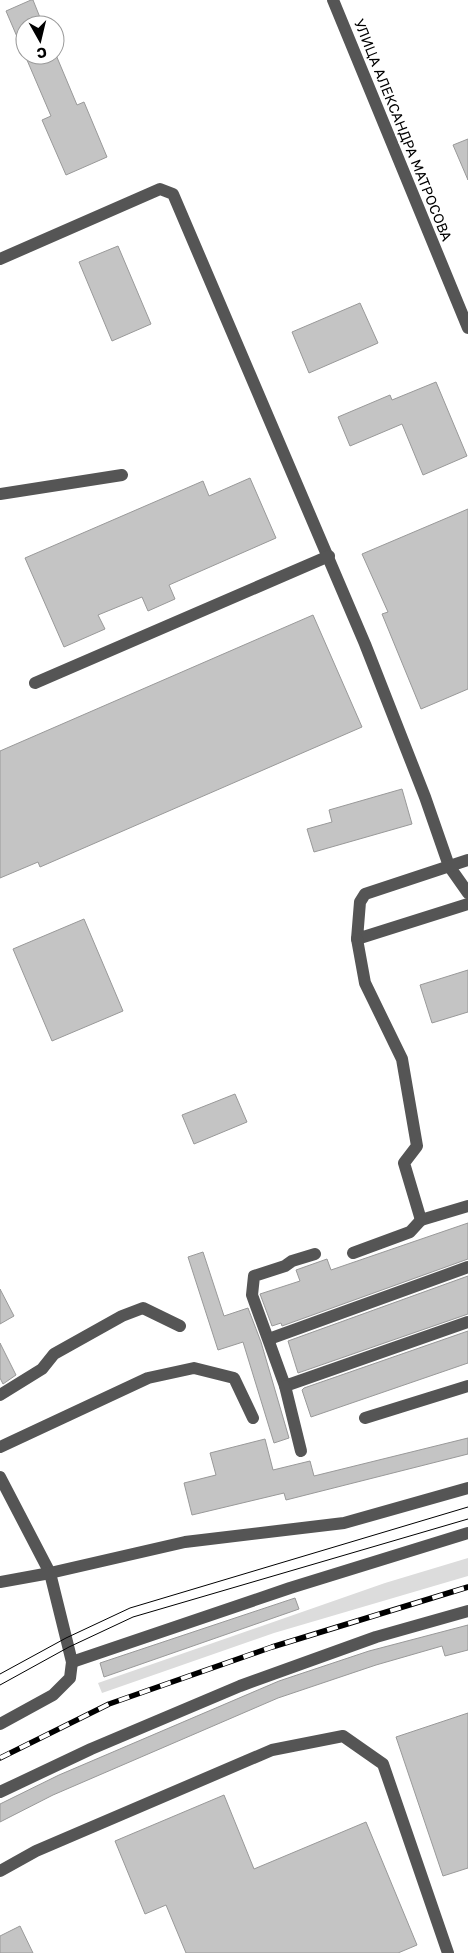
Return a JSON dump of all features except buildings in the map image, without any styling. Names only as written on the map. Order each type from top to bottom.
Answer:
[{"type":"street","name":"УЛИЦА АЛЕКСАНДРА МАТРОСОВА","points":[[333,0],[468,328]]},
{"type":"street","points":[[0,259],[160,189],[172,194],[329,556],[418,779],[449,866],[468,893]]},
{"type":"street","points":[[0,494],[122,475]]},
{"type":"street","points":[[35,684],[329,556]]},
{"type":"street","points":[[421,1220],[404,1163],[417,1146],[402,1058],[365,983],[357,939],[360,902],[366,894],[468,860]]},
{"type":"street","points":[[357,939],[468,904]]},
{"type":"street","points":[[354,1253],[410,1232],[421,1220],[468,1206]]},
{"type":"street","points":[[301,1451],[285,1386],[252,1295],[254,1276],[315,1254]]},
{"type":"street","points":[[269,1339],[468,1267]]},
{"type":"street","points":[[0,1395],[42,1369],[54,1354],[122,1316],[143,1308],[180,1326]]},
{"type":"street","points":[[285,1386],[468,1322]]},
{"type":"street","points":[[0,1447],[148,1378],[194,1368],[234,1378],[253,1418]]},
{"type":"street","points":[[365,1418],[468,1386]]},
{"type":"street","points":[[0,1477],[50,1573],[72,1662],[70,1678],[53,1695],[0,1724]]},
{"type":"street","points":[[0,1582],[50,1573],[185,1542],[344,1523],[468,1488]]},
{"type":"street","points":[[72,1662],[290,1588],[468,1533]]},
{"type":"street","points":[[0,1792],[91,1749],[240,1686],[376,1637],[468,1611]]},
{"type":"street","points":[[0,1871],[36,1851],[272,1750],[343,1736],[383,1764],[448,1953]]},
{"type":"shaded area","points":[[468,1558],[468,1576],[274,1633],[102,1693],[98,1683],[385,1583]]},
{"type":"tram line","points":[[0,1674],[66,1638],[130,1608],[468,1507]]},
{"type":"tram line","points":[[0,1685],[69,1647],[133,1617],[468,1519]]},
{"type":"railway","points":[[0,1758],[109,1704],[272,1647],[468,1587]]}]
